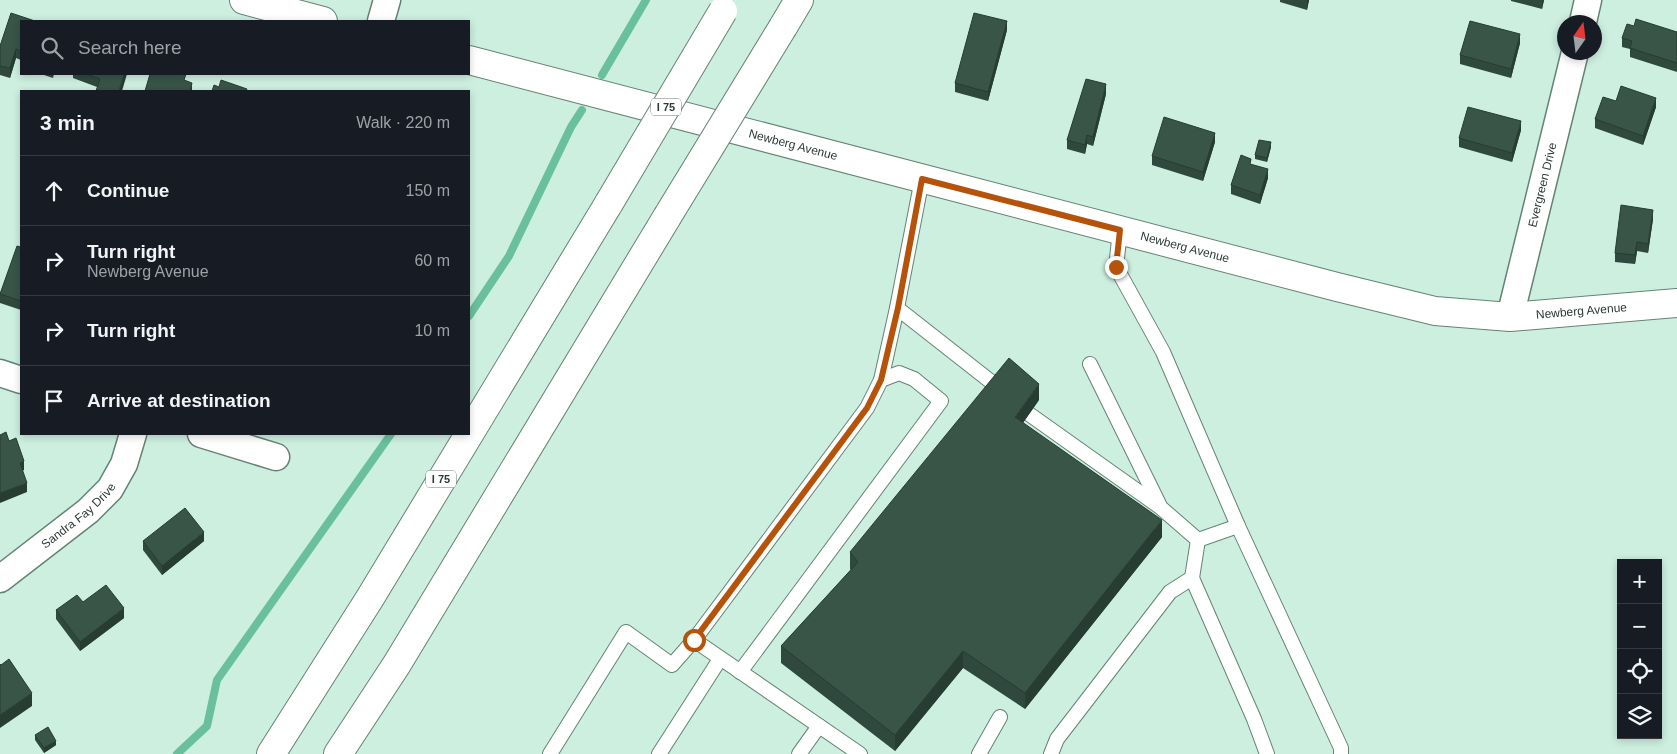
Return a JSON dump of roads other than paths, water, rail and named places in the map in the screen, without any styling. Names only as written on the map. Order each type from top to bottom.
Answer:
[{"type":"main road","points":[[244,0],[319,20]]},
{"type":"main road","points":[[338,754],[397,664],[799,0]]},
{"type":"main road","name":"I 75","points":[[470,432],[726,5]]},
{"type":"main road","name":"Newberg Avenue","points":[[470,60],[1435,311],[1510,317],[1677,303]]},
{"type":"main road","name":"I 75","points":[[271,754],[370,598],[468,435]]},
{"type":"street","points":[[381,20],[387,0]]},
{"type":"street","points":[[1584,15],[1588,0]]},
{"type":"street","name":"Evergreen Drive","points":[[1510,317],[1573,60]]},
{"type":"street","points":[[0,373],[20,380]]},
{"type":"street","name":"Sandra Fay Drive","points":[[0,579],[88,511],[110,489],[124,464],[133,435]]},
{"type":"street","points":[[204,435],[276,456]]},
{"type":"lane","points":[[550,754],[626,632],[672,665],[694,640],[867,408],[881,380],[898,308],[922,179]]},
{"type":"lane","points":[[1120,230],[1116,267],[1163,352],[1238,526],[1341,748],[1341,754]]},
{"type":"lane","points":[[898,308],[999,388]]},
{"type":"lane","points":[[1090,364],[1160,507]]},
{"type":"lane","points":[[740,672],[941,401],[914,378],[898,372],[881,380]]},
{"type":"lane","points":[[1029,414],[1160,507],[1198,540]]},
{"type":"lane","points":[[1198,540],[1238,526]]},
{"type":"lane","points":[[1198,540],[1192,578],[1254,719],[1267,754]]},
{"type":"lane","points":[[1051,754],[1057,740],[1170,592],[1192,578]]},
{"type":"lane","points":[[694,640],[860,754]]},
{"type":"lane","points":[[659,754],[720,659]]},
{"type":"lane","points":[[979,754],[1000,717]]},
{"type":"lane","points":[[799,754],[819,726]]},
{"type":"waterway","points":[[602,75],[646,0]]},
{"type":"waterway","points":[[470,314],[509,256],[571,127],[582,110]]},
{"type":"waterway","points":[[177,754],[207,726],[217,680],[390,435]]}]
